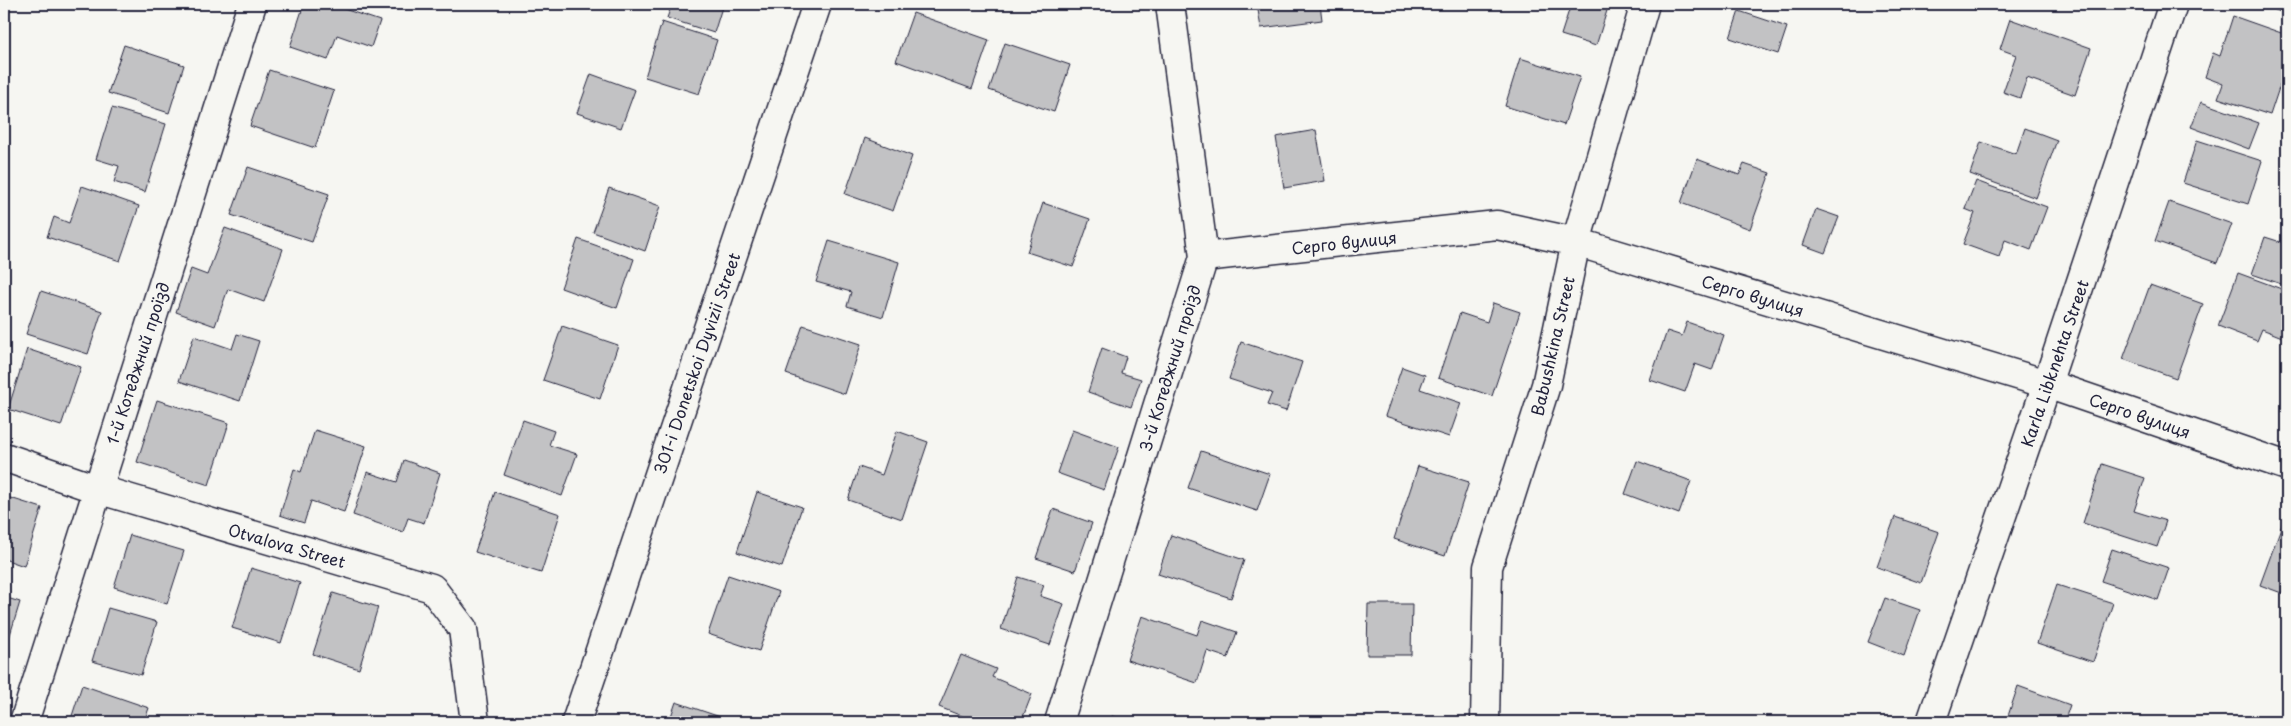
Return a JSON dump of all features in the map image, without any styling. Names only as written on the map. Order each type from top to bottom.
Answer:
[{"type":"street","name":"1-й Котеджний проїзд","points":[[24,722],[252,4]]},
{"type":"street","name":"301-i Donetskoi Dyvizii Street","points":[[576,722],[817,4]]},
{"type":"street","name":"3-й Котеджний проїзд","points":[[1059,722],[1204,257],[1170,4]]},
{"type":"street","name":"Babushkina Street","points":[[1485,722],[1488,567],[1546,385],[1576,242],[1645,4]]},
{"type":"street","name":"Karla Libknehta Street","points":[[1931,722],[2048,384],[2174,4]]},
{"type":"street","name":"Серго вулиця","points":[[1204,257],[1497,225],[1576,242],[2048,384],[2287,466]]},
{"type":"street","name":"Otvalova Street","points":[[4,457],[97,489],[432,588],[463,629],[475,722]]},
{"type":"building","points":[[304,4],[329,4],[380,21],[371,47],[337,35],[328,60],[290,47]]},
{"type":"building","points":[[672,4],[723,4],[714,33],[667,18]]},
{"type":"building","points":[[1257,4],[1320,4],[1322,20],[1261,28]]},
{"type":"building","points":[[1571,4],[1609,4],[1596,46],[1561,35]]},
{"type":"building","points":[[2287,4],[2287,14],[2261,5]]},
{"type":"building","points":[[1739,11],[1787,27],[1778,54],[1730,38]]},
{"type":"building","points":[[913,13],[989,40],[972,89],[896,61]]},
{"type":"building","points":[[2233,16],[2287,35],[2287,64],[2270,115],[2218,98],[2223,84],[2205,77],[2213,53],[2220,56]]},
{"type":"building","points":[[2010,19],[2091,48],[2075,95],[2027,78],[2020,98],[2003,92],[2016,55],[2000,49]]},
{"type":"building","points":[[662,22],[717,40],[699,94],[645,77]]},
{"type":"building","points":[[1005,43],[1070,65],[1054,112],[989,90]]},
{"type":"building","points":[[124,45],[184,65],[169,113],[108,93]]},
{"type":"building","points":[[1520,58],[1580,77],[1564,125],[1505,106]]},
{"type":"building","points":[[269,70],[334,91],[315,148],[250,126]]},
{"type":"building","points":[[591,74],[635,90],[621,128],[577,113]]},
{"type":"building","points":[[2201,102],[2259,123],[2249,149],[2191,127]]},
{"type":"building","points":[[112,108],[166,124],[145,192],[114,182],[119,166],[96,159]]},
{"type":"building","points":[[2025,128],[2057,140],[2036,198],[1970,174],[1981,142],[2016,154]]},
{"type":"building","points":[[1316,130],[1325,181],[1284,188],[1276,137]]},
{"type":"building","points":[[865,138],[912,156],[893,211],[845,194]]},
{"type":"building","points":[[2197,140],[2262,161],[2248,204],[2183,183]]},
{"type":"building","points":[[1697,159],[1739,175],[1744,164],[1770,173],[1750,229],[1681,203]]},
{"type":"building","points":[[248,167],[329,194],[312,242],[231,215]]},
{"type":"building","points":[[1976,181],[2047,207],[2031,250],[2005,240],[1999,257],[1963,244],[1975,213],[1965,209]]},
{"type":"building","points":[[82,186],[139,206],[120,261],[47,237],[54,217],[69,223]]},
{"type":"building","points":[[609,188],[660,206],[645,251],[593,232]]},
{"type":"building","points":[[2169,202],[2232,224],[2217,263],[2155,241]]},
{"type":"building","points":[[1043,203],[1090,219],[1073,267],[1027,252]]},
{"type":"building","points":[[1816,209],[1839,217],[1825,253],[1803,245]]},
{"type":"building","points":[[225,228],[283,249],[264,302],[228,289],[215,326],[176,312],[191,269],[207,275]]},
{"type":"building","points":[[2265,237],[2287,244],[2287,286],[2252,274]]},
{"type":"building","points":[[578,239],[634,259],[617,308],[561,288]]},
{"type":"building","points":[[829,241],[899,262],[883,317],[847,306],[851,292],[816,282]]},
{"type":"building","points":[[2238,273],[2287,291],[2287,339],[2262,329],[2257,341],[2218,326]]},
{"type":"building","points":[[2150,285],[2203,304],[2176,378],[2123,359]]},
{"type":"building","points":[[41,291],[102,311],[88,354],[26,334]]},
{"type":"building","points":[[1493,303],[1520,312],[1492,396],[1438,378],[1460,313],[1487,322]]},
{"type":"building","points":[[1687,322],[1724,335],[1712,370],[1695,364],[1685,392],[1650,380],[1667,331],[1682,336]]},
{"type":"building","points":[[803,325],[861,344],[845,394],[786,374]]},
{"type":"building","points":[[562,326],[618,345],[600,399],[543,380]]},
{"type":"building","points":[[237,334],[259,341],[240,401],[179,381],[194,336],[232,349]]},
{"type":"building","points":[[1241,342],[1302,362],[1286,411],[1267,405],[1272,393],[1229,379]]},
{"type":"building","points":[[1102,348],[1126,357],[1121,373],[1141,379],[1131,407],[1088,392]]},
{"type":"building","points":[[27,349],[81,367],[61,426],[8,409]]},
{"type":"building","points":[[1402,367],[1425,375],[1420,389],[1461,403],[1449,437],[1385,416]]},
{"type":"building","points":[[157,400],[229,423],[209,485],[137,462]]},
{"type":"building","points":[[523,420],[554,431],[549,445],[577,454],[562,496],[504,475]]},
{"type":"building","points":[[315,430],[366,446],[344,512],[311,501],[304,523],[280,515],[294,469],[301,472]]},
{"type":"building","points":[[1072,430],[1119,447],[1104,490],[1057,473]]},
{"type":"building","points":[[897,431],[928,442],[902,519],[848,500],[859,467],[882,475]]},
{"type":"building","points":[[1201,451],[1270,474],[1257,511],[1188,488]]},
{"type":"building","points":[[404,460],[440,473],[424,523],[408,518],[403,532],[353,515],[367,472],[397,482]]},
{"type":"building","points":[[1637,461],[1691,481],[1679,514],[1625,494]]},
{"type":"building","points":[[2102,464],[2145,478],[2134,511],[2166,521],[2157,547],[2083,523]]},
{"type":"building","points":[[1418,466],[1469,482],[1445,556],[1394,539]]},
{"type":"building","points":[[495,492],[560,514],[541,573],[475,552]]},
{"type":"building","points":[[757,492],[802,507],[782,567],[737,552]]},
{"type":"building","points":[[4,496],[42,508],[24,566],[4,559]]},
{"type":"building","points":[[1053,509],[1092,523],[1075,571],[1036,558]]},
{"type":"building","points":[[1895,517],[1939,532],[1921,583],[1877,567]]},
{"type":"building","points":[[2283,522],[2287,524],[2287,595],[2260,585]]},
{"type":"building","points":[[130,535],[184,551],[167,604],[114,587]]},
{"type":"building","points":[[1171,535],[1244,560],[1231,598],[1158,574]]},
{"type":"building","points":[[2112,549],[2169,568],[2158,600],[2101,581]]},
{"type":"building","points":[[251,568],[300,583],[281,643],[232,628]]},
{"type":"building","points":[[728,575],[779,592],[759,651],[708,634]]},
{"type":"building","points":[[1018,577],[1044,585],[1040,596],[1064,604],[1050,645],[1001,629]]},
{"type":"building","points":[[2057,585],[2113,603],[2093,662],[2037,643]]},
{"type":"building","points":[[333,593],[378,607],[359,669],[313,654]]},
{"type":"building","points":[[4,597],[20,602],[6,648],[4,647]]},
{"type":"building","points":[[1885,598],[1920,610],[1904,656],[1868,642]]},
{"type":"building","points":[[1368,604],[1412,604],[1411,655],[1367,655]]},
{"type":"building","points":[[108,608],[157,622],[141,675],[92,661]]},
{"type":"building","points":[[1142,616],[1197,635],[1202,620],[1237,632],[1228,658],[1207,651],[1197,683],[1127,660]]},
{"type":"building","points":[[961,655],[996,669],[992,677],[1032,694],[1021,722],[977,722],[939,707]]},
{"type":"building","points":[[82,685],[149,708],[144,722],[70,722]]},
{"type":"building","points":[[2018,686],[2070,705],[2064,722],[2006,722]]},
{"type":"building","points":[[676,702],[735,722],[669,722]]},
{"type":"building","points":[[1112,716],[1129,722],[1110,722]]}]
